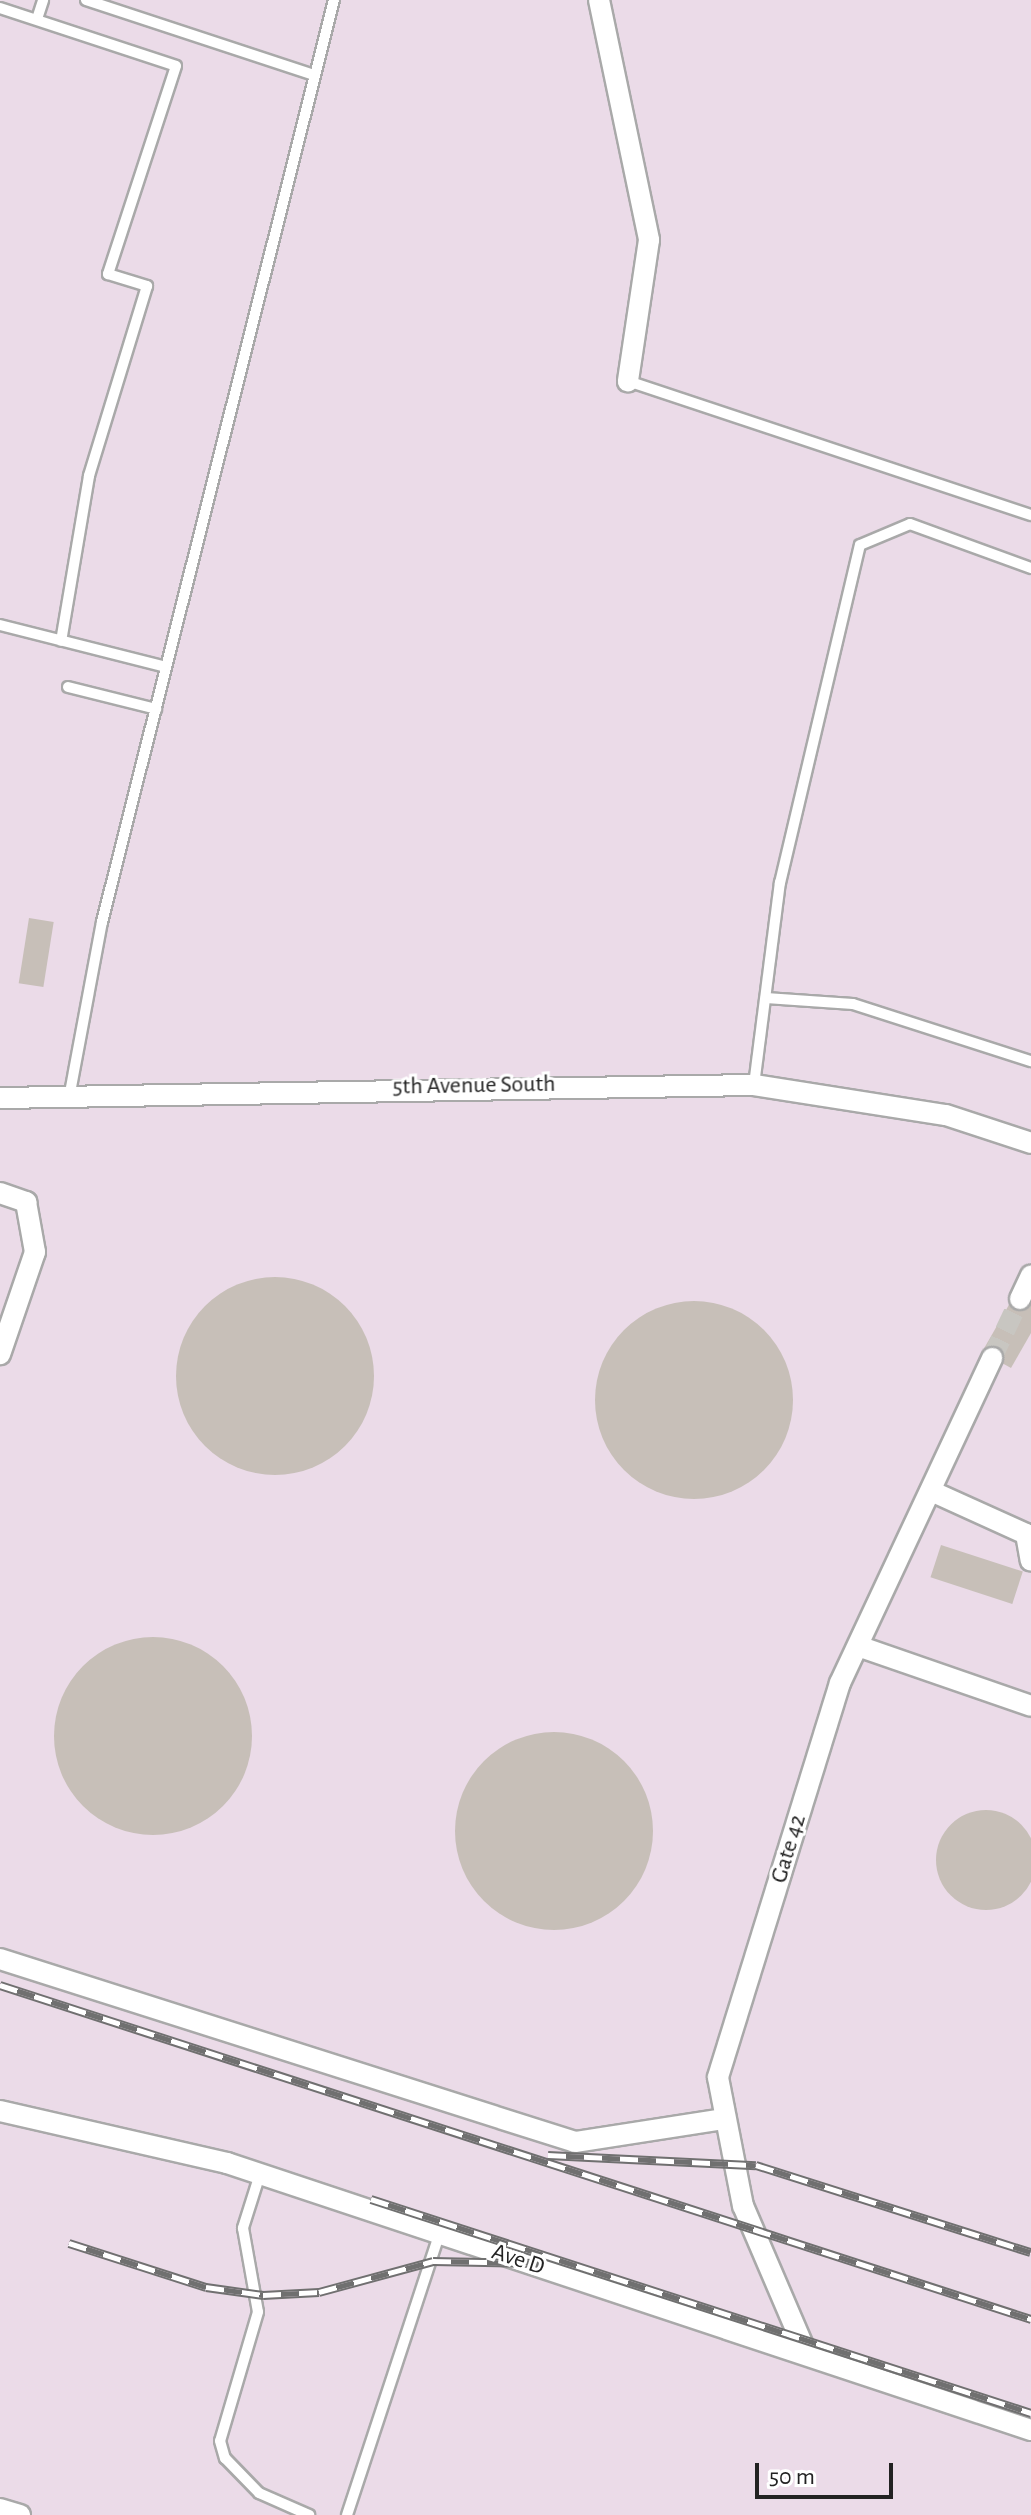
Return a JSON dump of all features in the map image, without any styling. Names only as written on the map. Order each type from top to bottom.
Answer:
[{"type":"street","points":[[599,0],[649,240],[628,381]]},
{"type":"street","name":"5th Avenue South","points":[[0,1098],[754,1085],[946,1115],[1031,1143]]},
{"type":"street","points":[[0,1193],[26,1202],[35,1252],[0,1354]]},
{"type":"street","points":[[1020,1299],[1031,1275]]},
{"type":"street","name":"Gate 42","points":[[807,2355],[743,2206],[718,2077],[858,1646],[992,1358]]},
{"type":"street","points":[[931,1491],[1028,1535],[1031,1561]]},
{"type":"street","points":[[858,1646],[1031,1706]]},
{"type":"street","points":[[0,1959],[575,2142],[724,2119]]},
{"type":"street","name":"Ave D","points":[[0,2111],[260,2174],[1031,2430]]},
{"type":"street","points":[[0,2509],[20,2515]]},
{"type":"lane","points":[[37,19],[43,0]]},
{"type":"lane","points":[[86,0],[314,75]]},
{"type":"lane","points":[[69,1099],[102,922],[334,0]]},
{"type":"lane","points":[[0,8],[176,66],[108,274],[147,286],[89,476],[61,641]]},
{"type":"lane","points":[[628,381],[1031,515]]},
{"type":"lane","points":[[754,1085],[780,883],[860,545],[910,524],[1031,568]]},
{"type":"lane","points":[[0,625],[166,667]]},
{"type":"lane","points":[[68,687],[156,709]]},
{"type":"lane","points":[[766,998],[853,1004],[1031,1061]]},
{"type":"lane","points":[[260,2174],[243,2228],[258,2312],[220,2441],[225,2458],[259,2493],[309,2515]]},
{"type":"lane","points":[[347,2515],[439,2235]]},
{"type":"shaded area","points":[[0,0],[1031,0],[1031,2515],[0,2515]]},
{"type":"building","points":[[29,918],[54,922],[43,987],[19,983]]},
{"type":"building","points":[[275,1277],[313,1285],[345,1306],[366,1338],[374,1376],[366,1414],[345,1446],[313,1467],[275,1475],[237,1467],[205,1446],[184,1414],[176,1376],[184,1338],[205,1306],[237,1285]]},
{"type":"building","points":[[1014,1296],[1031,1305],[1031,1333],[1011,1368],[982,1352]]},
{"type":"building","points":[[694,1301],[732,1309],[764,1330],[785,1362],[793,1400],[785,1438],[764,1470],[732,1491],[694,1499],[656,1491],[624,1470],[603,1438],[595,1400],[603,1362],[624,1330],[656,1309]]},
{"type":"building","points":[[941,1545],[1023,1572],[1012,1604],[930,1577]]},
{"type":"building","points":[[153,1637],[191,1645],[223,1666],[244,1698],[252,1736],[244,1774],[223,1806],[191,1827],[153,1835],[115,1827],[83,1806],[62,1774],[54,1736],[62,1698],[83,1666],[115,1645]]},
{"type":"building","points":[[554,1732],[592,1740],[624,1761],[645,1793],[653,1831],[645,1869],[624,1901],[592,1922],[554,1930],[516,1922],[484,1901],[463,1869],[455,1831],[463,1793],[484,1761],[516,1740]]},
{"type":"building","points":[[986,1810],[1005,1813],[1022,1824],[1033,1841],[1036,1860],[1033,1879],[1022,1896],[1005,1907],[986,1910],[967,1907],[950,1896],[939,1879],[936,1860],[939,1841],[950,1824],[967,1813]]},
{"type":"tunnel","points":[[992,1358],[1020,1299]]},
{"type":"railway","points":[[0,1985],[1031,2319]]},
{"type":"railway","points":[[548,2155],[756,2165],[1031,2252]]},
{"type":"railway","points":[[371,2199],[1031,2413]]},
{"type":"railway","points":[[69,2243],[206,2287],[263,2295],[319,2292],[433,2261],[540,2263]]}]
